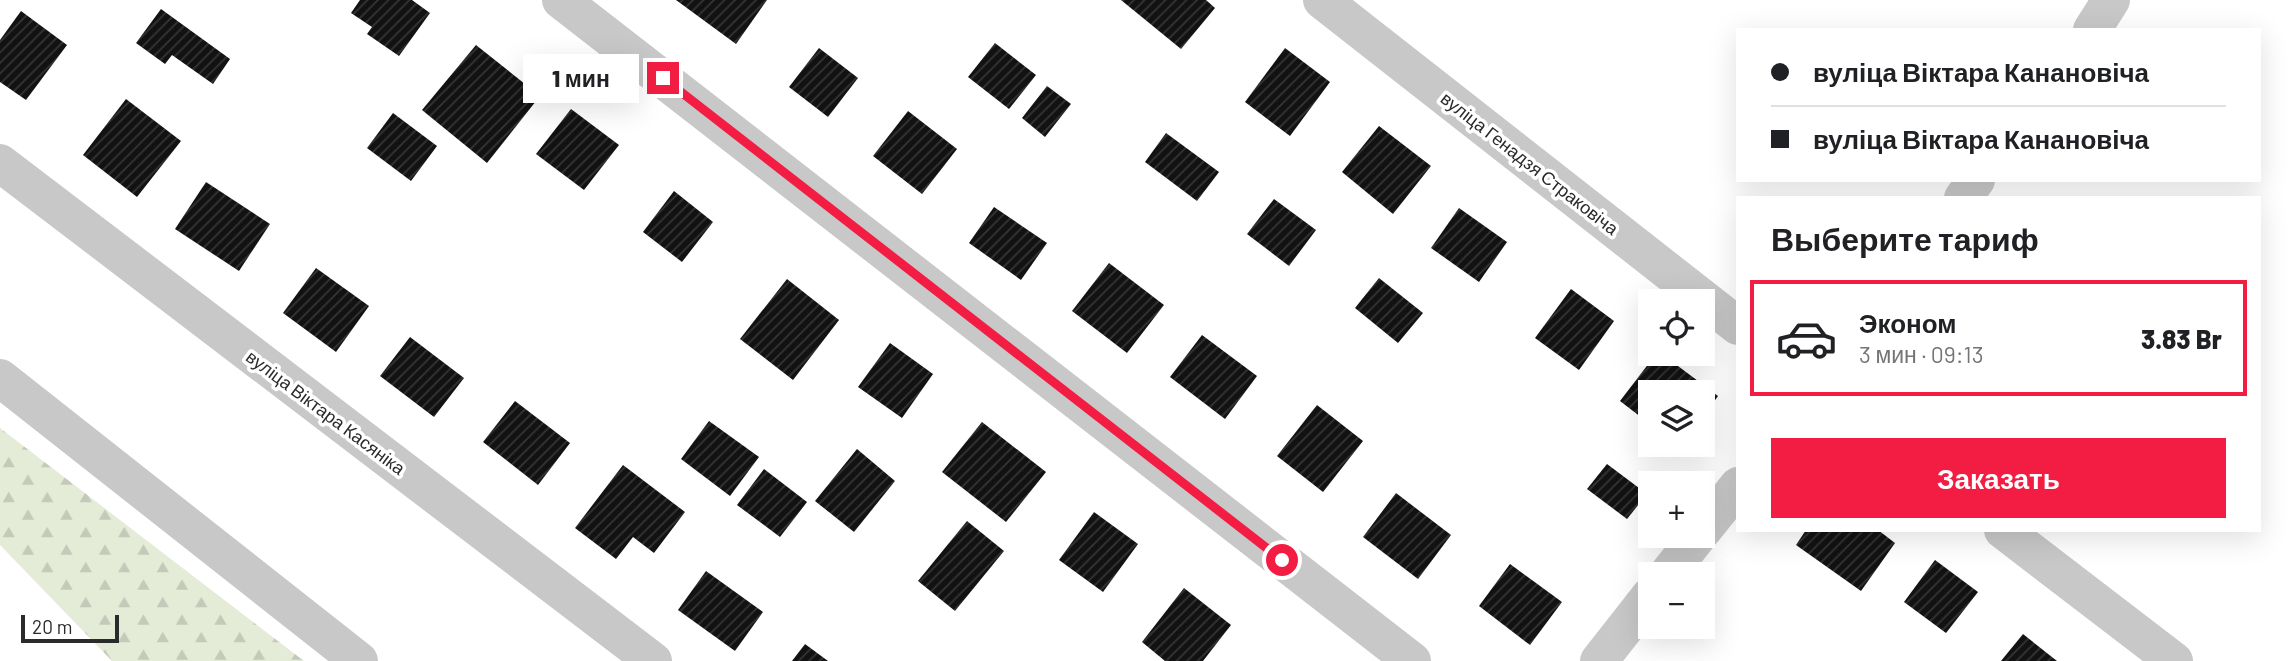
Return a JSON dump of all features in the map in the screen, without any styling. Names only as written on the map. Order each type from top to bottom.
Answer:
[{"type":"street","points":[[561,0],[1412,661]]},
{"type":"street","name":"вуліца Генадзя Страковіча","points":[[1322,0],[1736,324]]},
{"type":"street","points":[[2093,28],[2111,0]]},
{"type":"street","name":"вуліца Віктара Касяніка","points":[[0,163],[653,661]]},
{"type":"street","points":[[0,378],[359,661]]},
{"type":"street","points":[[1715,515],[1736,489]]},
{"type":"street","points":[[2006,532],[2174,661]]},
{"type":"street","points":[[1678,562],[1689,548]]},
{"type":"street","points":[[1599,661],[1638,611]]},
{"type":"green space","points":[[0,428],[304,661],[112,661],[0,545]]},
{"type":"building","points":[[360,0],[412,0],[430,13],[399,56],[367,34],[372,27],[351,13]]},
{"type":"building","points":[[676,0],[767,0],[736,44]]},
{"type":"building","points":[[1121,0],[1206,0],[1215,8],[1181,49]]},
{"type":"building","points":[[161,9],[230,59],[213,84],[172,55],[165,64],[136,43]]},
{"type":"building","points":[[21,11],[67,45],[26,100],[0,82],[0,40]]},
{"type":"building","points":[[995,43],[1036,75],[1009,109],[968,77]]},
{"type":"building","points":[[476,45],[540,96],[487,163],[422,110]]},
{"type":"building","points":[[819,48],[858,78],[828,117],[789,87]]},
{"type":"building","points":[[1285,48],[1330,82],[1290,136],[1245,102]]},
{"type":"building","points":[[1047,86],[1071,104],[1045,137],[1022,118]]},
{"type":"building","points":[[126,99],[181,141],[137,197],[83,155]]},
{"type":"building","points":[[571,109],[619,145],[584,190],[536,154]]},
{"type":"building","points":[[908,111],[957,149],[922,194],[873,156]]},
{"type":"building","points":[[393,113],[437,146],[411,181],[367,148]]},
{"type":"building","points":[[1379,126],[1431,166],[1393,214],[1342,172]]},
{"type":"building","points":[[1166,133],[1219,172],[1197,201],[1145,162]]},
{"type":"building","points":[[206,182],[270,224],[239,271],[175,229]]},
{"type":"building","points":[[674,191],[713,222],[682,262],[643,232]]},
{"type":"building","points":[[1274,199],[1316,230],[1289,266],[1247,234]]},
{"type":"building","points":[[994,207],[1047,243],[1021,280],[969,243]]},
{"type":"building","points":[[1459,208],[1507,242],[1479,282],[1431,248]]},
{"type":"building","points":[[1109,263],[1164,305],[1127,353],[1072,311]]},
{"type":"building","points":[[316,268],[369,306],[336,352],[283,313]]},
{"type":"building","points":[[1379,278],[1423,313],[1398,343],[1355,308]]},
{"type":"building","points":[[787,279],[839,320],[793,380],[740,339]]},
{"type":"building","points":[[1571,289],[1614,321],[1579,370],[1535,338]]},
{"type":"building","points":[[1202,335],[1257,376],[1225,419],[1170,377]]},
{"type":"building","points":[[410,337],[464,378],[434,417],[380,376]]},
{"type":"building","points":[[890,343],[933,374],[902,418],[858,387]]},
{"type":"building","points":[[1647,366],[1678,366],[1697,380],[1638,380],[1638,415],[1620,401]]},
{"type":"building","points":[[515,401],[570,443],[538,485],[483,442]]},
{"type":"building","points":[[1317,405],[1363,441],[1323,492],[1277,456]]},
{"type":"building","points":[[709,421],[759,457],[730,496],[681,459]]},
{"type":"building","points":[[982,422],[1046,472],[1006,522],[942,472]]},
{"type":"building","points":[[857,449],[895,481],[854,532],[815,501]]},
{"type":"building","points":[[1607,464],[1638,487],[1638,505],[1627,519],[1587,489]]},
{"type":"building","points":[[623,465],[685,512],[654,553],[633,537],[616,559],[575,528]]},
{"type":"building","points":[[764,469],[807,502],[780,537],[737,505]]},
{"type":"building","points":[[1396,493],[1451,535],[1418,579],[1363,537]]},
{"type":"building","points":[[1094,512],[1138,544],[1103,592],[1059,560]]},
{"type":"building","points":[[967,521],[1004,551],[955,611],[918,581]]},
{"type":"building","points":[[1805,532],[1881,532],[1895,543],[1861,591],[1796,545]]},
{"type":"building","points":[[1935,560],[1978,592],[1946,633],[1904,602]]},
{"type":"building","points":[[1510,564],[1562,602],[1530,645],[1479,606]]},
{"type":"building","points":[[706,571],[763,612],[735,651],[678,610]]},
{"type":"building","points":[[1184,588],[1231,625],[1203,661],[1165,661],[1142,642]]},
{"type":"building","points":[[2023,634],[2057,661],[2001,661]]},
{"type":"building","points":[[805,644],[828,661],[792,661]]},
{"type":"route","points":[[663,78],[1282,560]]}]
